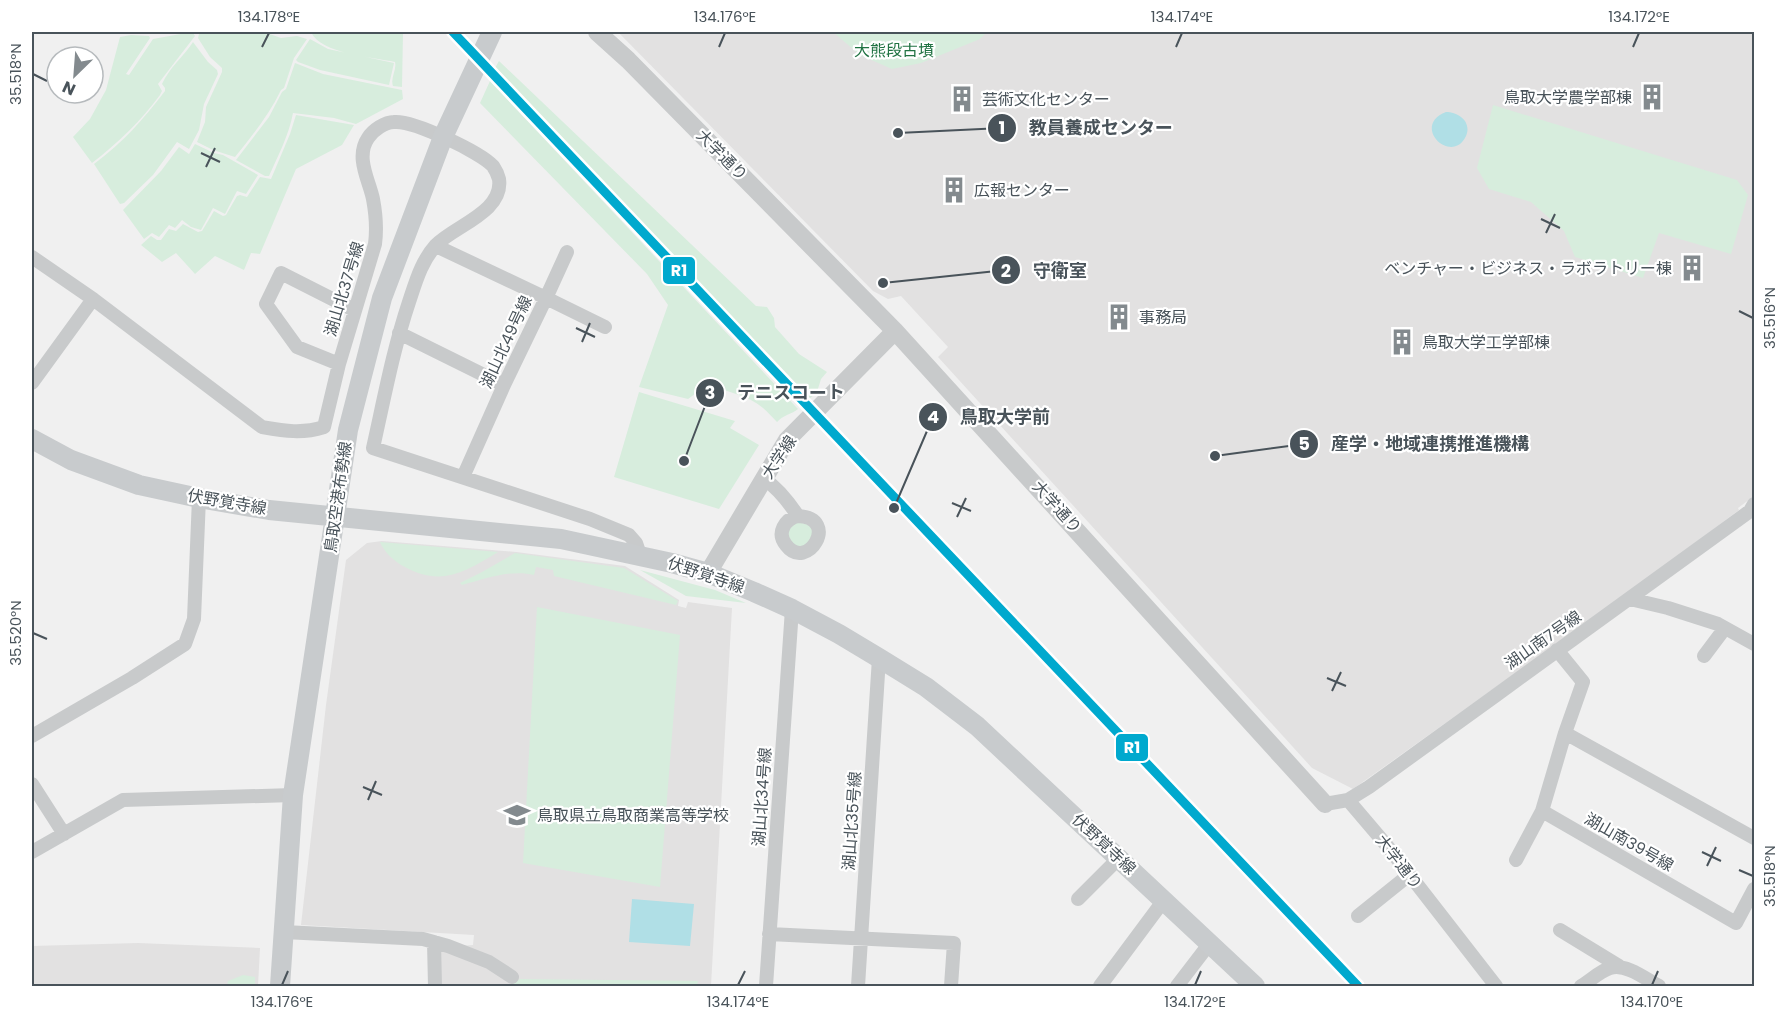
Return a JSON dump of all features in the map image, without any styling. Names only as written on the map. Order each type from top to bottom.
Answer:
[{"type":"main road","name":"鳥取空港布勢線","points":[[280,987],[293,795],[348,430],[382,298],[443,137],[492,32]]},
{"type":"main road","name":"伏野覚寺線","points":[[32,439],[71,460],[139,485],[269,510],[561,539],[640,555],[708,573],[792,609],[926,687],[977,726],[1255,987]]},
{"type":"street","name":"大学通り","points":[[597,32],[628,60],[896,332],[1325,804],[1348,800],[1496,987]]},
{"type":"street","name":"湖山北37号線","points":[[32,257],[93,299],[262,427],[292,432],[311,431],[324,427],[354,310],[375,244],[377,229],[373,198],[363,164],[363,149],[367,139],[375,129],[393,122],[408,123],[443,137],[473,152],[494,167],[499,180],[496,195],[479,215],[436,246],[425,258],[399,333],[373,448],[580,516],[629,535],[636,543],[640,555]]},
{"type":"street","name":"湖山北49号線","points":[[436,246],[546,298],[463,477]]},
{"type":"street","points":[[567,252],[546,298],[605,327]]},
{"type":"street","points":[[339,364],[297,346],[266,304],[281,273],[354,310]]},
{"type":"street","points":[[32,383],[93,299]]},
{"type":"street","name":"大学線","points":[[708,573],[787,440],[896,332]]},
{"type":"street","points":[[399,333],[504,385]]},
{"type":"street","points":[[763,478],[773,485],[798,516]]},
{"type":"street","points":[[32,736],[132,678],[185,644],[194,619],[199,498]]},
{"type":"street","name":"湖山南7号線","points":[[1348,800],[1630,599],[1749,511],[1754,503]]},
{"type":"street","points":[[1630,599],[1668,608],[1725,628],[1755,644]]},
{"type":"street","name":"湖山北34号線","points":[[766,987],[792,609]]},
{"type":"street","points":[[1704,656],[1725,628]]},
{"type":"street","points":[[1516,860],[1542,811],[1582,682],[1557,650]]},
{"type":"street","name":"湖山北35号線","points":[[858,987],[879,658]]},
{"type":"street","points":[[1565,733],[1755,838]]},
{"type":"street","points":[[32,784],[64,834]]},
{"type":"street","points":[[32,852],[123,800],[293,795]]},
{"type":"street","name":"湖山南39号線","points":[[1542,811],[1736,923],[1755,889]]},
{"type":"street","points":[[1078,899],[1119,858]]},
{"type":"street","points":[[1358,916],[1409,875]]},
{"type":"street","points":[[1100,987],[1164,900]]},
{"type":"street","points":[[1560,930],[1659,987]]},
{"type":"street","points":[[284,932],[423,939],[489,962],[512,977]]},
{"type":"street","points":[[769,934],[954,943],[951,987]]},
{"type":"street","points":[[434,942],[435,987]]},
{"type":"street","points":[[1177,987],[1210,943]]},
{"type":"street","points":[[1581,987],[1608,968],[1619,966]]},
{"type":"shaded area","points":[[618,32],[1754,32],[1754,496],[1738,508],[1739,510],[1632,590],[1353,789],[1312,768],[938,357],[948,347],[901,296],[888,299],[873,291]]},
{"type":"shaded area","name":"鳥取県立鳥取商業高等学校","points":[[382,541],[516,552],[625,566],[679,600],[678,606],[686,608],[688,602],[732,608],[711,986],[430,986],[428,948],[473,945],[474,935],[301,925],[326,705],[346,560],[367,543]]},
{"type":"shaded area","points":[[138,943],[260,948],[258,986],[32,986],[32,946]]},
{"type":"green space","points":[[264,32],[281,38],[297,36],[307,39],[294,58],[284,88],[260,125],[235,157],[197,142],[205,122],[206,107],[222,72],[222,68],[210,57],[198,38],[199,34]]},
{"type":"green space","points":[[311,32],[402,32],[402,87],[393,86],[395,62],[336,50],[325,45]]},
{"type":"green space","name":"大熊段古墳","points":[[833,32],[987,32],[980,39],[921,63],[892,69],[860,55]]},
{"type":"green space","points":[[186,33],[193,33],[195,36],[158,84],[162,91],[145,114],[111,148],[92,163],[73,137],[90,119],[98,105],[105,105],[105,92],[120,37],[131,35],[149,36],[150,38],[126,74],[129,75],[153,39]]},
{"type":"green space","points":[[310,39],[328,49],[394,63],[389,85],[320,70],[298,62],[296,60]]},
{"type":"green space","points":[[193,42],[218,74],[204,104],[199,130],[189,149],[177,142],[153,175],[124,203],[120,204],[94,164],[123,139],[157,102],[165,91],[162,84],[165,78]]},
{"type":"green space","points":[[499,61],[756,306],[767,307],[774,318],[775,327],[799,354],[827,372],[821,379],[817,392],[808,400],[495,68]]},
{"type":"green space","points":[[295,63],[323,74],[402,90],[403,99],[356,124],[334,118],[293,113],[289,129],[269,176],[265,176],[236,160],[269,117],[282,92],[286,89]]},
{"type":"green space","points":[[490,81],[798,409],[777,422],[763,408],[750,400],[707,385],[688,399],[639,387],[668,305],[647,274],[480,103]]},
{"type":"green space","points":[[1493,105],[1737,180],[1748,195],[1731,254],[1659,233],[1643,278],[1575,257],[1564,231],[1531,202],[1489,189],[1477,168]]},
{"type":"green space","points":[[296,115],[354,125],[342,145],[296,169],[260,254],[251,253],[244,270],[215,256],[195,274],[176,253],[162,262],[141,245],[151,236],[161,240],[169,229],[176,231],[183,224],[198,232],[202,231],[214,211],[223,216],[226,215],[237,196],[247,197],[260,177],[271,179]]},
{"type":"green space","points":[[195,144],[223,155],[258,175],[246,194],[237,191],[225,214],[213,208],[201,230],[191,227],[182,220],[175,228],[169,225],[159,237],[152,233],[144,239],[123,210],[161,171],[179,147],[189,154]]},
{"type":"green space","points":[[639,392],[735,421],[730,428],[759,445],[719,509],[614,477]]},
{"type":"green space","points":[[794,521],[810,525],[813,534],[807,545],[798,547],[790,543],[786,531]]},
{"type":"green space","points":[[380,542],[498,552],[452,575],[429,576],[400,564],[387,553]]},
{"type":"green space","points":[[515,553],[624,568],[678,601],[676,605],[554,576],[553,570],[536,567],[534,575],[516,573],[462,585],[460,583]]},
{"type":"green space","points":[[640,570],[715,590],[746,603],[686,596]]},
{"type":"green space","points":[[537,607],[680,635],[660,887],[523,863]]},
{"type":"green space","points":[[243,975],[255,977],[255,986],[227,986],[228,981]]},
{"type":"green space","points":[[520,979],[698,981],[697,986],[508,986]]},
{"type":"water","points":[[1446,112],[1460,116],[1467,126],[1466,136],[1460,144],[1452,147],[1444,145],[1433,134],[1432,126],[1436,118]]},
{"type":"water","points":[[632,899],[694,904],[690,946],[629,942]]},
{"type":"transit line","name":"R1","points":[[453,32],[1358,986]]},
{"type":"place","name":"鳥取大学農学部棟","points":[[1652,97]]},
{"type":"place","name":"芸術文化センター","points":[[962,99]]},
{"type":"place","name":"教員養成センター","points":[[898,133]]},
{"type":"place","name":"広報センター","points":[[954,190]]},
{"type":"place","name":"ベンチャー・ビジネス・ラボラトリー棟","points":[[1692,268]]},
{"type":"place","name":"守衛室","points":[[883,283]]},
{"type":"place","name":"事務局","points":[[1119,317]]},
{"type":"place","name":"鳥取大学工学部棟","points":[[1402,342]]},
{"type":"place","name":"産学・地域連携推進機構","points":[[1215,456]]},
{"type":"place","name":"テニスコート","points":[[684,461]]},
{"type":"place","name":"鳥取大学前","points":[[894,508]]},
{"type":"place","name":"鳥取県立鳥取商業高等学校","points":[[517,815]]}]
